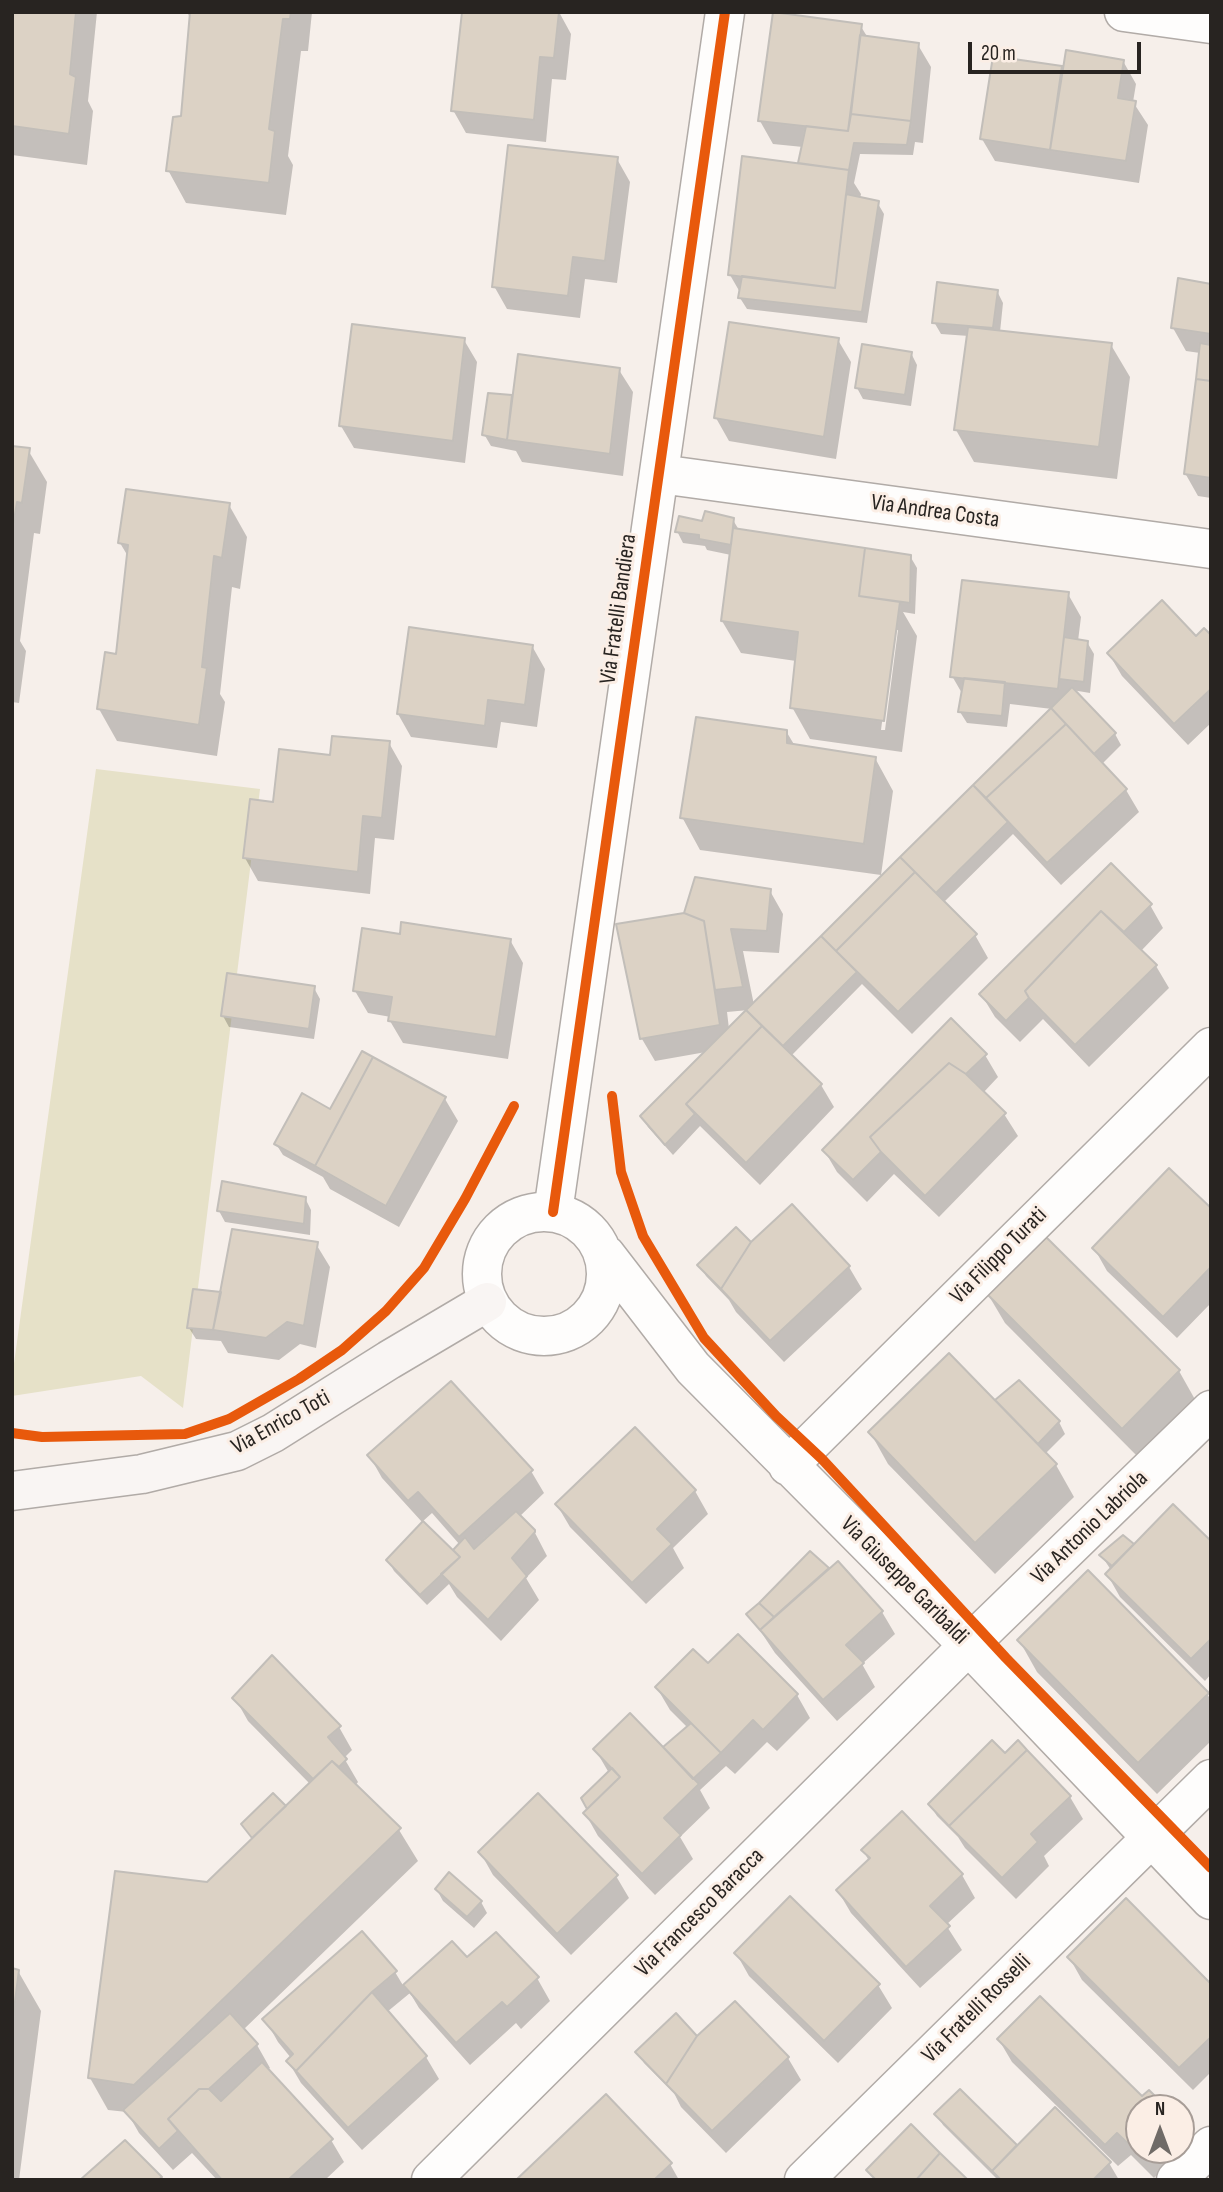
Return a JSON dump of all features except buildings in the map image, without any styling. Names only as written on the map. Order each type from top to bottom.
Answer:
[{"type":"street","name":"Via Fratelli Bandiera","points":[[553,1212],[724,12]]},
{"type":"street","points":[[1124,12],[1211,24]]},
{"type":"street","name":"Via Andrea Costa","points":[[660,474],[1211,549]]},
{"type":"street","name":"Via Filippo Turati","points":[[788,1466],[1211,1047]]},
{"type":"street","points":[[553,1212],[577,1220],[591,1232],[606,1255],[608,1275],[603,1293],[584,1323],[570,1331],[553,1336],[536,1336],[520,1331],[505,1323],[487,1302],[482,1270],[486,1253],[493,1238],[520,1216],[553,1212]]},
{"type":"street","name":"Via Giuseppe Garibaldi","points":[[606,1255],[693,1368],[969,1646],[1211,1900]]},
{"type":"street","name":"Via Enrico Toti","points":[[12,1491],[142,1474],[237,1451],[273,1433],[487,1302]]},
{"type":"street","name":"Via Antonio Labriola","points":[[969,1646],[1211,1410]]},
{"type":"street","name":"Via Francesco Baracca","points":[[431,2180],[969,1646]]},
{"type":"street","name":"Via Fratelli Rosselli","points":[[804,2180],[1211,1779]]},
{"type":"street","points":[[1176,2180],[1211,2146]]},
{"type":"shaded area","points":[[96,769],[260,789],[183,1408],[141,1376],[12,1396],[12,1378]]},
{"type":"cycle path","points":[[553,1212],[725,12]]},
{"type":"cycle path","points":[[612,1096],[621,1172],[643,1236],[704,1338],[776,1416],[822,1459],[1006,1658],[1211,1868]]},
{"type":"cycle path","points":[[12,1433],[42,1437],[185,1434],[229,1419],[299,1379],[342,1350],[386,1311],[424,1268],[465,1199],[514,1106]]}]
